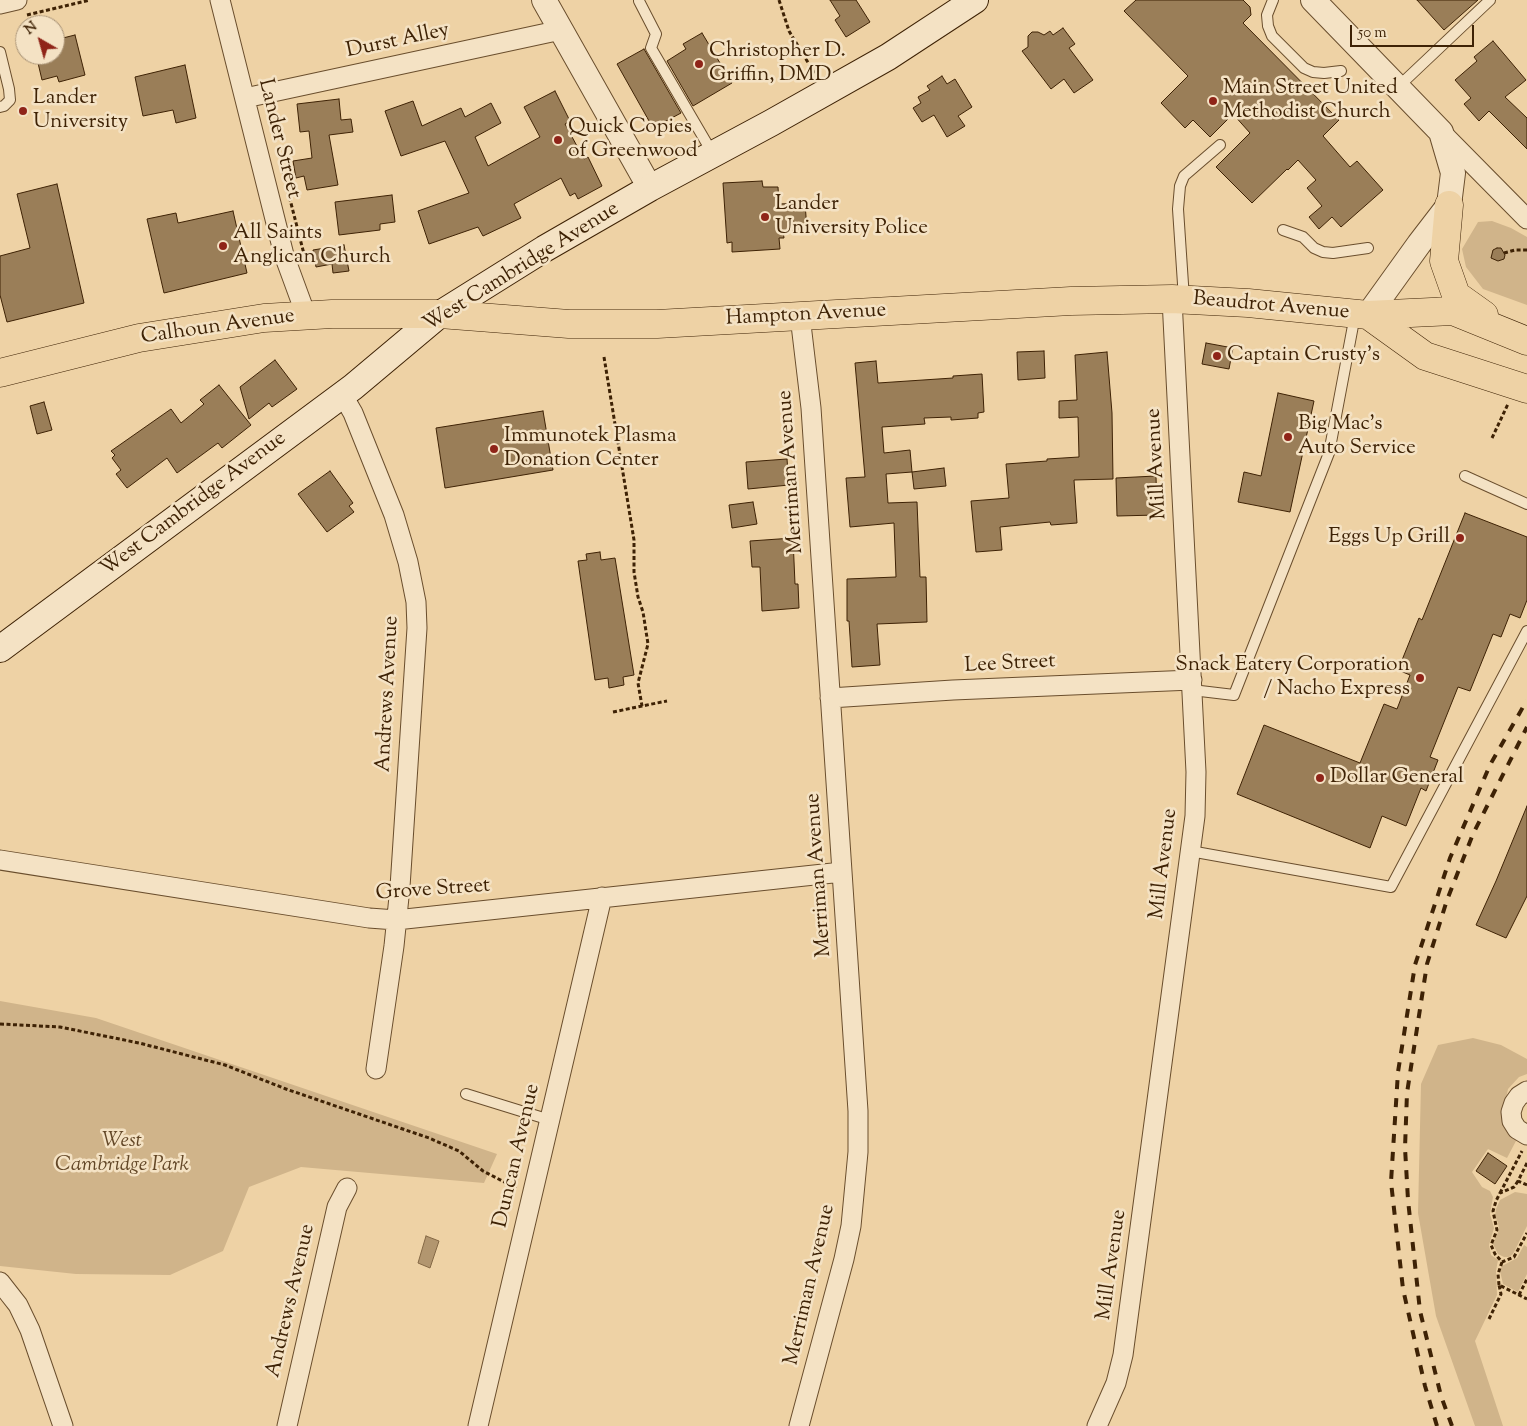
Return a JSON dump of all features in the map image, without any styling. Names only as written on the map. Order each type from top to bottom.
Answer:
[{"type":"main road","name":"West Cambridge Avenue","points":[[0,649],[342,394],[440,314],[544,249],[650,188],[888,57],[975,0]]},
{"type":"main road","points":[[1449,205],[1444,262],[1456,295],[1519,338]]},
{"type":"main road","name":"Beaudrot Avenue","points":[[1178,299],[1248,303],[1361,315]]},
{"type":"main road","name":"Hampton Avenue","points":[[440,314],[569,324],[657,324],[1071,301],[1178,299]]},
{"type":"main road","points":[[1361,315],[1453,311],[1519,338]]},
{"type":"main road","name":"Calhoun Avenue","points":[[0,373],[139,338],[264,318],[332,314],[440,314]]},
{"type":"main road","points":[[1361,315],[1425,356],[1518,395]]},
{"type":"street","name":"Lander Street","points":[[220,0],[284,255],[306,315]]},
{"type":"street","points":[[544,0],[650,188]]},
{"type":"street","points":[[1313,0],[1527,219]]},
{"type":"street","points":[[0,4],[22,8]]},
{"type":"street","name":"Durst Alley","points":[[245,98],[561,30]]},
{"type":"street","points":[[1441,132],[1453,173],[1449,205]]},
{"type":"street","name":"Beaudrot Avenue","points":[[1361,315],[1449,205]]},
{"type":"street","name":"Mill Avenue","points":[[1097,1426],[1116,1383],[1123,1355],[1195,816],[1196,772],[1178,299]]},
{"type":"street","name":"Merriman Avenue","points":[[799,1426],[844,1259],[851,1226],[858,1152],[858,1112],[811,408],[800,316]]},
{"type":"street","name":"Andrews Avenue","points":[[342,394],[351,409],[394,515],[408,562],[416,602],[417,651],[400,887],[394,946],[376,1069]]},
{"type":"street","name":"Lee Street","points":[[830,698],[953,690],[1192,685]]},
{"type":"street","name":"Grove Street","points":[[0,860],[369,918],[396,920],[842,872]]},
{"type":"street","name":"Duncan Avenue","points":[[478,1426],[602,897]]},
{"type":"street","points":[[1527,1091],[1519,1096],[1511,1112],[1512,1121],[1517,1129],[1527,1135]]},
{"type":"street","name":"Andrews Avenue","points":[[287,1426],[337,1207],[347,1188]]},
{"type":"street","points":[[0,1282],[18,1305],[30,1330],[63,1426]]},
{"type":"lane","points":[[1273,0],[1267,14],[1268,26],[1272,36],[1304,68],[1319,73],[1340,71]]},
{"type":"lane","points":[[1398,87],[1490,0]]},
{"type":"lane","points":[[639,1],[656,34],[652,48],[713,154]]},
{"type":"lane","points":[[0,52],[10,100],[0,107]]},
{"type":"lane","points":[[1178,299],[1178,209],[1180,186],[1184,176],[1220,146]]},
{"type":"lane","points":[[1283,230],[1303,237],[1314,248],[1323,252],[1332,253],[1368,248]]},
{"type":"lane","points":[[1192,685],[1234,695],[1329,453],[1361,315]]},
{"type":"lane","points":[[1465,476],[1527,504]]},
{"type":"lane","points":[[1190,851],[1390,888],[1527,631]]},
{"type":"lane","points":[[466,1094],[550,1120]]},
{"type":"path","points":[[22,8],[90,0]]},
{"type":"path","points":[[779,0],[789,30],[818,79]]},
{"type":"path","points":[[264,94],[271,126]]},
{"type":"path","points":[[283,172],[306,262]]},
{"type":"path","points":[[1504,253],[1527,250]]},
{"type":"path","points":[[604,357],[634,540],[634,572],[648,644],[638,683],[642,706]]},
{"type":"path","points":[[1492,438],[1518,395]]},
{"type":"path","points":[[613,712],[667,701]]},
{"type":"path","points":[[0,1024],[60,1027],[139,1043],[226,1065],[286,1089],[429,1138],[459,1151],[483,1171],[532,1197]]},
{"type":"path","points":[[1502,1262],[1494,1254],[1492,1245],[1497,1230],[1493,1211],[1500,1193],[1522,1151],[1527,1154]]},
{"type":"path","points":[[1500,1193],[1514,1187],[1527,1163]]},
{"type":"path","points":[[1518,1181],[1527,1185]]},
{"type":"path","points":[[1502,1262],[1506,1262],[1516,1255],[1525,1242],[1527,1233]]},
{"type":"path","points":[[1489,1319],[1500,1294],[1498,1274],[1502,1262]]},
{"type":"path","points":[[1519,1295],[1527,1279]]},
{"type":"path","points":[[1499,1285],[1527,1299]]},
{"type":"green space","points":[[1492,221],[1511,228],[1527,237],[1527,305],[1483,289],[1466,267],[1462,249],[1478,222]]},
{"type":"green space","name":"West Cambridge Park","points":[[0,1001],[96,1018],[497,1154],[484,1183],[301,1167],[249,1187],[223,1251],[170,1275],[76,1274],[0,1266]]},
{"type":"green space","points":[[1473,1038],[1501,1045],[1527,1059],[1527,1074],[1519,1077],[1508,1089],[1504,1109],[1517,1139],[1507,1158],[1488,1149],[1472,1172],[1482,1187],[1490,1191],[1493,1197],[1490,1214],[1494,1228],[1489,1245],[1491,1255],[1498,1260],[1496,1271],[1497,1295],[1475,1341],[1503,1426],[1475,1426],[1436,1316],[1418,1213],[1421,1084],[1438,1045]]},
{"type":"green space","points":[[1515,1192],[1527,1194],[1527,1226],[1513,1254],[1509,1257],[1504,1257],[1498,1254],[1493,1244],[1499,1230],[1495,1216],[1496,1209],[1500,1200]]},
{"type":"green space","points":[[1524,1245],[1527,1247],[1527,1274],[1518,1292],[1503,1284],[1500,1271],[1502,1266],[1517,1258]]},
{"type":"shaded area","points":[[426,1236],[439,1241],[430,1268],[418,1263]]},
{"type":"building","points":[[830,0],[856,0],[870,22],[846,37],[835,20],[840,16]]},
{"type":"building","name":"Main Street United Methodist Church","points":[[1136,0],[1243,0],[1250,7],[1251,15],[1243,23],[1339,120],[1323,136],[1350,167],[1357,161],[1383,190],[1341,227],[1332,217],[1319,229],[1309,217],[1322,206],[1307,188],[1316,180],[1298,160],[1252,203],[1216,167],[1250,133],[1233,114],[1210,137],[1193,120],[1185,128],[1161,103],[1188,76],[1124,11]]},
{"type":"building","points":[[1417,0],[1478,0],[1444,30]]},
{"type":"building","points":[[1063,28],[1075,44],[1069,48],[1093,80],[1074,93],[1064,79],[1051,89],[1022,51],[1028,47],[1028,36],[1032,32],[1044,35],[1050,31],[1053,35]]},
{"type":"building","name":"Christopher D. Griffin, DMD","points":[[702,33],[732,83],[693,106],[667,61],[686,49],[683,44]]},
{"type":"building","points":[[75,35],[85,75],[59,82],[57,76],[42,80],[38,65],[65,65],[65,38]]},
{"type":"building","points":[[1493,41],[1526,80],[1505,97],[1527,118],[1527,149],[1489,111],[1479,121],[1464,104],[1471,98],[1455,80],[1477,61],[1474,57]]},
{"type":"building","points":[[644,49],[681,113],[653,128],[617,64]]},
{"type":"building","points":[[185,65],[196,118],[176,123],[173,110],[143,116],[135,77]]},
{"type":"building","points":[[942,76],[947,84],[955,79],[972,107],[958,116],[965,126],[947,137],[934,115],[922,122],[913,108],[921,103],[918,97],[930,90],[927,86]]},
{"type":"building","points":[[555,91],[570,121],[565,124],[584,159],[588,157],[602,186],[578,199],[575,193],[570,196],[561,178],[514,204],[521,218],[483,236],[478,227],[429,244],[418,211],[469,193],[445,141],[401,156],[385,111],[413,101],[422,126],[461,108],[465,117],[491,103],[501,123],[475,137],[488,166],[540,137],[524,107]]},
{"type":"building","points":[[339,99],[341,120],[351,119],[353,132],[329,135],[338,185],[307,190],[304,176],[296,178],[293,161],[312,158],[309,131],[300,132],[297,104]]},
{"type":"building","name":"Lander University Police","points":[[762,181],[763,187],[778,187],[779,204],[805,203],[807,230],[783,231],[784,238],[779,238],[780,249],[732,252],[732,242],[727,243],[723,183]]},
{"type":"building","points":[[57,184],[84,303],[7,322],[0,295],[0,256],[30,248],[17,194]]},
{"type":"building","points":[[392,195],[395,222],[380,224],[380,230],[339,235],[335,202]]},
{"type":"building","points":[[233,211],[247,273],[164,293],[147,219],[176,213],[178,223]]},
{"type":"building","points":[[344,245],[349,271],[333,273],[332,264],[316,267],[313,250]]},
{"type":"building","points":[[1501,248],[1505,255],[1504,259],[1498,261],[1491,258],[1493,250]]},
{"type":"building","name":"Captain Crusty's","points":[[1206,343],[1233,348],[1229,369],[1202,364]]},
{"type":"building","points":[[1044,351],[1045,378],[1018,380],[1017,352]]},
{"type":"building","points":[[1107,352],[1112,413],[1113,479],[1074,480],[1077,523],[1051,525],[1050,522],[1000,527],[1002,550],[976,552],[971,501],[1009,498],[1006,464],[1079,457],[1078,417],[1059,418],[1059,401],[1077,400],[1075,355]]},
{"type":"building","points":[[275,360],[297,389],[272,407],[269,403],[249,419],[240,387]]},
{"type":"building","points":[[876,361],[878,383],[982,374],[984,412],[978,413],[978,418],[951,420],[951,417],[924,418],[925,424],[882,427],[884,453],[910,450],[912,472],[886,474],[888,503],[917,502],[920,577],[926,577],[927,622],[877,624],[880,665],[852,667],[849,621],[847,621],[847,579],[896,577],[894,523],[850,527],[846,478],[865,477],[855,363]]},
{"type":"building","points":[[219,385],[251,425],[222,448],[218,443],[177,473],[167,458],[127,488],[116,474],[121,470],[112,458],[115,455],[111,451],[171,409],[181,423],[204,404],[200,400]]},
{"type":"building","name":"Big Mac's Auto Service","points":[[1278,393],[1314,401],[1290,512],[1238,502],[1244,472],[1261,476]]},
{"type":"building","points":[[44,402],[52,430],[37,434],[30,406]]},
{"type":"building","name":"Immunotek Plasma Donation Center","points":[[543,411],[553,470],[445,488],[436,428]]},
{"type":"building","points":[[787,459],[789,485],[748,489],[746,462]]},
{"type":"building","points":[[944,468],[946,486],[914,489],[912,472]]},
{"type":"building","points":[[330,471],[353,503],[349,506],[354,512],[327,532],[298,494]]},
{"type":"building","points":[[1156,476],[1157,515],[1117,516],[1116,478]]},
{"type":"building","points":[[753,502],[757,524],[732,528],[729,505]]},
{"type":"building","points":[[1465,513],[1527,537],[1527,600],[1520,618],[1510,614],[1501,637],[1493,634],[1470,691],[1458,687],[1430,757],[1438,760],[1426,791],[1421,788],[1406,826],[1382,816],[1370,848],[1237,794],[1264,725],[1360,763],[1384,704],[1397,709],[1410,675],[1398,670],[1419,618],[1422,620]]},
{"type":"building","points":[[793,538],[795,584],[798,584],[799,608],[762,611],[760,567],[752,567],[750,541]]},
{"type":"building","points":[[600,552],[601,560],[615,558],[634,675],[623,677],[624,685],[609,688],[608,678],[595,680],[578,561],[587,560],[586,554]]},
{"type":"building","points":[[1527,806],[1527,896],[1506,938],[1476,925]]},
{"type":"building","points":[[1488,1153],[1507,1166],[1495,1184],[1476,1171]]},
{"type":"railway","points":[[1437,1426],[1425,1386],[1403,1289],[1391,1182],[1398,1072],[1415,965],[1450,858],[1490,765],[1527,700]]},
{"type":"railway","points":[[1452,1426],[1441,1396],[1420,1311],[1408,1200],[1405,1148],[1407,1093],[1427,964],[1447,900],[1473,834],[1527,727]]},
{"type":"place","name":"Christopher D. Griffin, DMD","points":[[699,64]]},
{"type":"place","name":"Main Street United Methodist Church","points":[[1213,101]]},
{"type":"place","name":"Lander University","points":[[23,111]]},
{"type":"place","name":"Quick Copies of Greenwood","points":[[558,140]]},
{"type":"place","name":"Lander University Police","points":[[765,217]]},
{"type":"place","name":"All Saints Anglican Church","points":[[223,246]]},
{"type":"place","name":"Captain Crusty's","points":[[1217,356]]},
{"type":"place","name":"Big Mac's Auto Service","points":[[1288,437]]},
{"type":"place","name":"Immunotek Plasma Donation Center","points":[[494,449]]},
{"type":"place","name":"Eggs Up Grill","points":[[1460,538]]},
{"type":"place","name":"Snack Eatery Corporation / Nacho Express","points":[[1420,678]]},
{"type":"place","name":"Dollar General","points":[[1320,778]]}]
